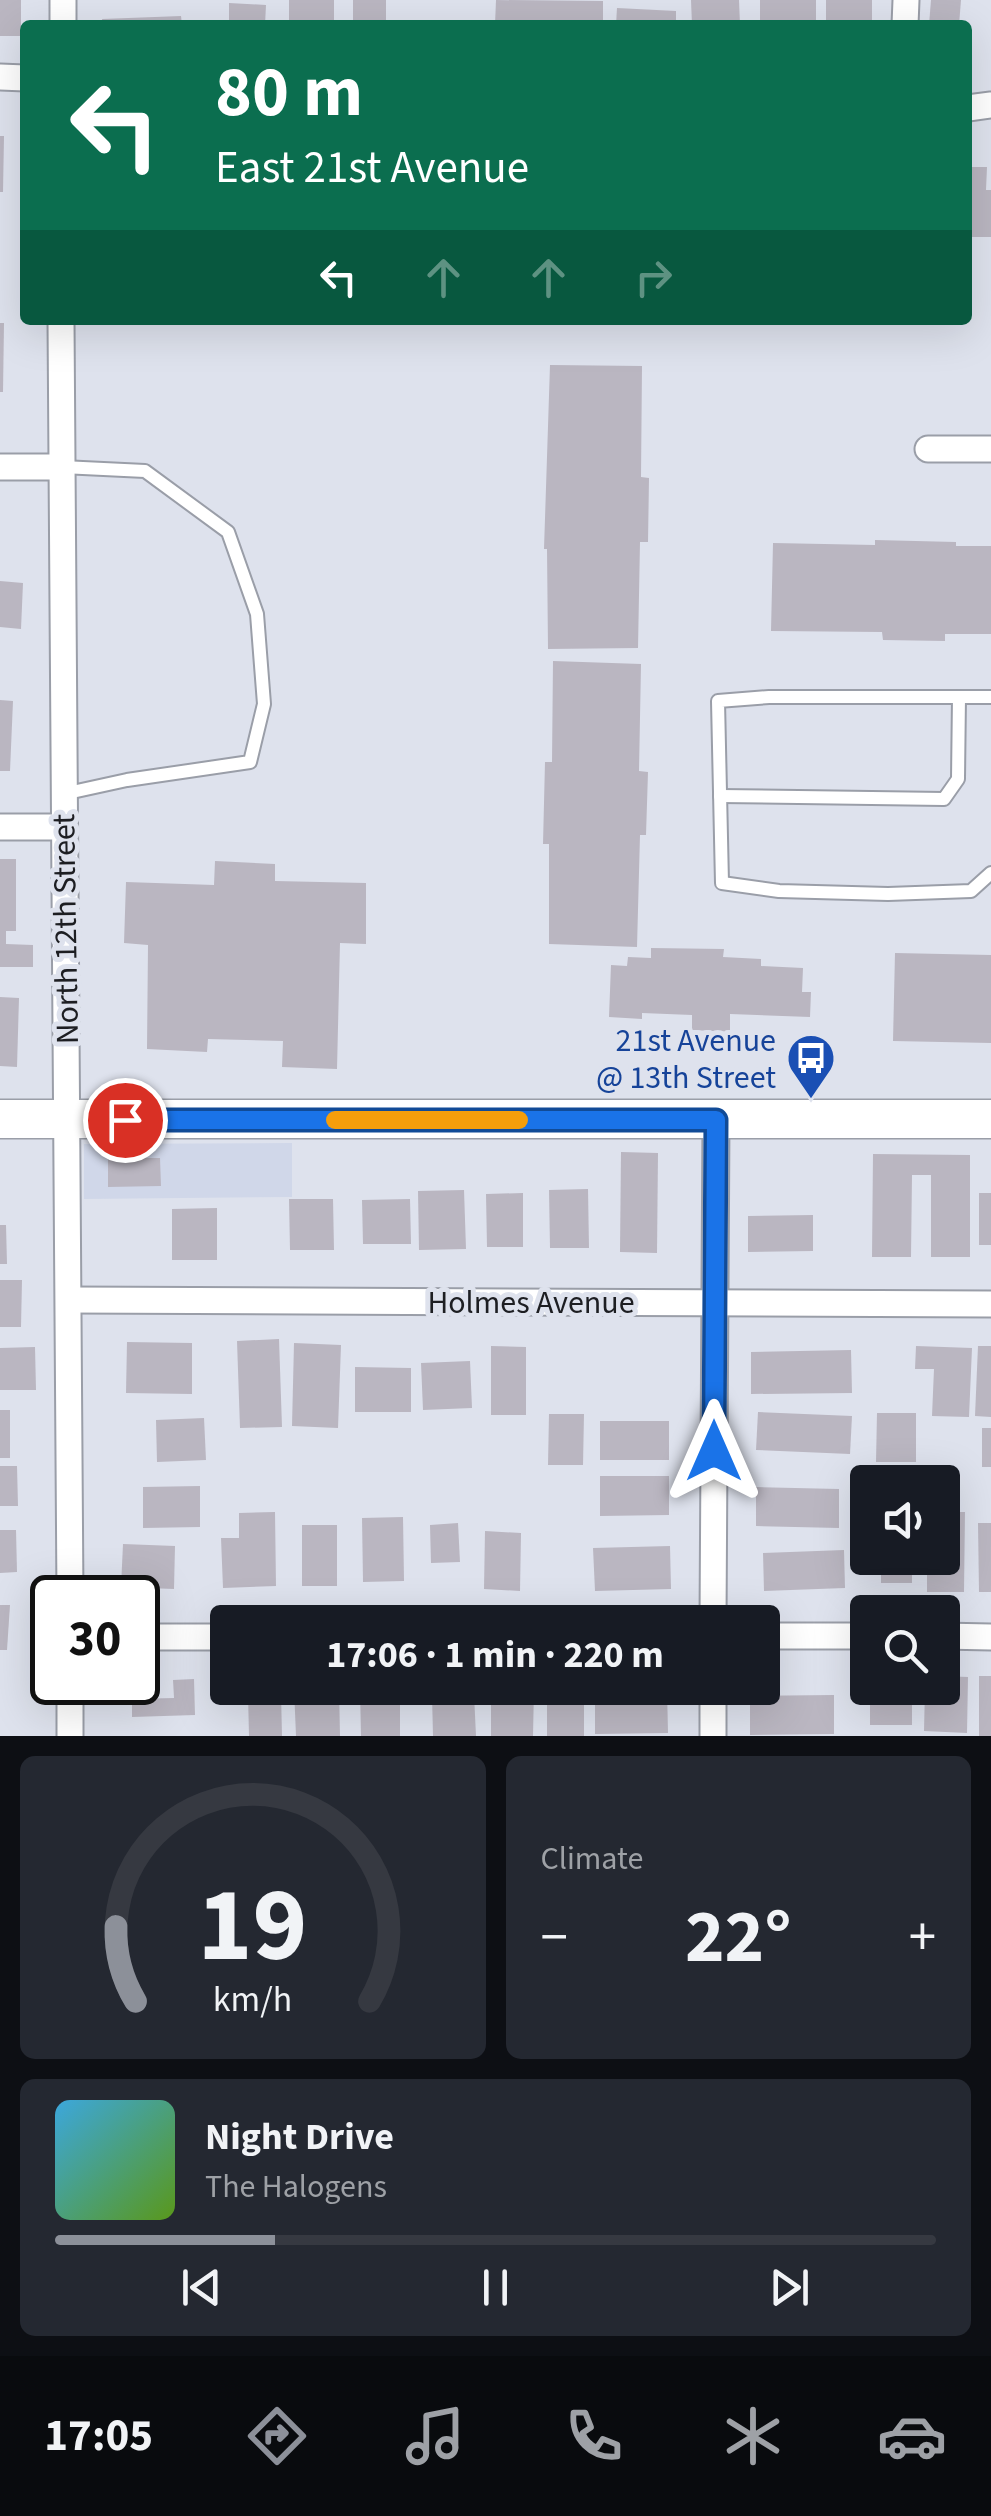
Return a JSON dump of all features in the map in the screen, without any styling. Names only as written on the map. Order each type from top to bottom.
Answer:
[{"type":"street","name":"North 12th Street","points":[[61,325],[70,1575]]},
{"type":"street","points":[[928,449],[991,450]]},
{"type":"street","points":[[0,467],[62,467]]},
{"type":"street","points":[[0,827],[64,827]]},
{"type":"street","points":[[0,1120],[991,1119]]},
{"type":"street","points":[[713,1605],[716,1120]]},
{"type":"street","name":"Holmes Avenue","points":[[70,1300],[991,1304]]},
{"type":"street","points":[[780,1636],[850,1636]]},
{"type":"street","points":[[960,1636],[991,1637]]},
{"type":"street","points":[[160,1637],[210,1637]]},
{"type":"street","points":[[70,1705],[70,1736]]},
{"type":"street","points":[[713,1705],[713,1736]]},
{"type":"lane","points":[[62,467],[145,471],[228,532],[257,614],[264,704],[250,762],[127,780],[63,794]]},
{"type":"lane","points":[[720,796],[944,799],[958,779],[959,697]]},
{"type":"lane","points":[[991,697],[718,700],[722,883],[780,891],[971,891],[991,872]]},
{"type":"shaded area","points":[[292,1143],[292,1197],[84,1199],[84,1144]]},
{"type":"building","points":[[0,0],[21,0],[20,36],[0,36]]},
{"type":"building","points":[[289,0],[334,0],[334,20],[289,20]]},
{"type":"building","points":[[353,0],[386,0],[386,20],[353,20]]},
{"type":"building","points":[[496,0],[603,1],[603,20],[495,20]]},
{"type":"building","points":[[691,0],[739,0],[740,20],[692,20]]},
{"type":"building","points":[[760,0],[816,0],[816,20],[760,20]]},
{"type":"building","points":[[826,0],[872,0],[872,20],[826,20]]},
{"type":"building","points":[[931,0],[961,0],[959,20],[929,20]]},
{"type":"building","points":[[229,3],[266,5],[265,20],[229,20]]},
{"type":"building","points":[[617,8],[676,11],[676,20],[616,20]]},
{"type":"building","points":[[181,16],[181,20],[102,20]]},
{"type":"building","points":[[0,136],[4,136],[3,192],[0,192]]},
{"type":"building","points":[[972,167],[987,167],[991,237],[972,237]]},
{"type":"building","points":[[0,323],[4,323],[3,392],[0,392]]},
{"type":"building","points":[[550,365],[642,366],[641,477],[649,478],[648,542],[640,542],[638,648],[548,649],[544,549]]},
{"type":"building","points":[[875,540],[991,546],[991,634],[945,634],[945,641],[883,640],[882,632],[771,631],[773,543],[875,545]]},
{"type":"building","points":[[0,581],[23,583],[21,629],[0,627]]},
{"type":"building","points":[[553,661],[641,664],[639,771],[648,772],[646,835],[640,835],[637,947],[549,944],[549,844],[543,844],[545,762],[552,762]]},
{"type":"building","points":[[0,700],[13,701],[10,771],[0,771]]},
{"type":"building","points":[[0,859],[16,859],[16,931],[6,931],[6,944],[33,945],[33,967],[0,967]]},
{"type":"building","points":[[215,861],[275,864],[275,881],[366,883],[366,944],[340,943],[337,1069],[282,1067],[283,1041],[208,1039],[207,1052],[147,1049],[148,945],[124,943],[126,882],[214,885]]},
{"type":"building","points":[[651,948],[724,949],[723,957],[761,959],[761,966],[803,968],[802,992],[811,992],[810,1017],[730,1014],[730,1032],[692,1030],[692,1015],[642,1013],[642,1019],[609,1017],[611,965],[627,966],[628,957],[651,958]]},
{"type":"building","points":[[895,953],[991,955],[991,1043],[893,1041]]},
{"type":"building","points":[[0,997],[19,998],[17,1067],[0,1066]]},
{"type":"building","points":[[621,1152],[658,1153],[657,1253],[620,1252]]},
{"type":"building","points":[[873,1154],[970,1155],[970,1257],[931,1257],[931,1175],[912,1175],[911,1257],[872,1257]]},
{"type":"building","points":[[108,1158],[160,1158],[161,1186],[108,1187]]},
{"type":"building","points":[[588,1189],[589,1248],[550,1248],[549,1190]]},
{"type":"building","points":[[464,1190],[466,1249],[419,1250],[418,1191]]},
{"type":"building","points":[[523,1193],[523,1247],[487,1247],[486,1194]]},
{"type":"building","points":[[979,1193],[991,1193],[991,1245],[979,1245]]},
{"type":"building","points":[[289,1199],[333,1199],[334,1250],[290,1250]]},
{"type":"building","points":[[410,1199],[411,1244],[363,1244],[362,1200]]},
{"type":"building","points":[[217,1208],[217,1260],[172,1260],[172,1209]]},
{"type":"building","points":[[813,1215],[813,1251],[748,1252],[748,1216]]},
{"type":"building","points":[[0,1225],[6,1225],[7,1264],[0,1264]]},
{"type":"building","points":[[0,1280],[22,1280],[21,1327],[0,1327]]},
{"type":"building","points":[[279,1339],[282,1427],[240,1428],[237,1341]]},
{"type":"building","points":[[127,1342],[192,1343],[192,1394],[126,1393]]},
{"type":"building","points":[[294,1343],[341,1345],[338,1428],[292,1426]]},
{"type":"building","points":[[491,1346],[526,1347],[526,1415],[491,1415]]},
{"type":"building","points":[[916,1346],[972,1348],[969,1417],[932,1416],[934,1369],[915,1369]]},
{"type":"building","points":[[978,1346],[991,1346],[991,1417],[975,1416]]},
{"type":"building","points":[[35,1347],[36,1390],[0,1390],[0,1348]]},
{"type":"building","points":[[851,1350],[852,1393],[751,1394],[751,1352]]},
{"type":"building","points":[[470,1361],[472,1408],[423,1410],[421,1363]]},
{"type":"building","points":[[355,1367],[411,1368],[411,1412],[355,1412]]},
{"type":"building","points":[[0,1410],[10,1410],[10,1458],[0,1458]]},
{"type":"building","points":[[758,1412],[852,1416],[850,1454],[756,1450]]},
{"type":"building","points":[[877,1413],[916,1413],[916,1462],[876,1462]]},
{"type":"building","points":[[549,1414],[584,1414],[583,1465],[548,1465]]},
{"type":"building","points":[[204,1418],[206,1460],[157,1462],[156,1420]]},
{"type":"building","points":[[600,1421],[669,1421],[669,1460],[600,1460]]},
{"type":"building","points":[[982,1428],[991,1428],[991,1467],[982,1467]]},
{"type":"building","points":[[0,1466],[17,1466],[18,1506],[0,1506]]},
{"type":"building","points":[[600,1476],[669,1476],[669,1515],[600,1516]]},
{"type":"building","points":[[200,1486],[200,1527],[143,1528],[143,1487]]},
{"type":"building","points":[[756,1487],[839,1489],[839,1528],[756,1526]]},
{"type":"building","points":[[275,1512],[276,1586],[223,1588],[221,1538],[239,1538],[239,1513]]},
{"type":"building","points":[[960,1512],[965,1512],[964,1592],[927,1592],[927,1575],[960,1575]]},
{"type":"building","points":[[403,1517],[404,1581],[363,1582],[362,1518]]},
{"type":"building","points":[[458,1523],[460,1562],[431,1563],[430,1525]]},
{"type":"building","points":[[978,1523],[991,1523],[991,1592],[979,1592]]},
{"type":"building","points":[[302,1525],[337,1525],[337,1586],[302,1586]]},
{"type":"building","points":[[0,1530],[16,1530],[17,1572],[0,1573]]},
{"type":"building","points":[[485,1531],[521,1533],[520,1591],[484,1589]]},
{"type":"building","points":[[123,1544],[175,1546],[174,1589],[160,1588],[160,1575],[122,1575]]},
{"type":"building","points":[[670,1546],[671,1589],[595,1591],[593,1548]]},
{"type":"building","points":[[844,1550],[845,1588],[764,1591],[763,1553]]},
{"type":"building","points":[[881,1575],[912,1575],[912,1583],[881,1583]]},
{"type":"building","points":[[0,1605],[10,1605],[7,1650],[0,1650]]},
{"type":"building","points":[[979,1676],[991,1676],[991,1736],[979,1736]]},
{"type":"building","points":[[960,1677],[968,1677],[967,1733],[924,1731],[925,1705],[960,1705]]},
{"type":"building","points":[[194,1679],[195,1715],[132,1717],[132,1705],[160,1705],[160,1698],[174,1698],[173,1680]]},
{"type":"building","points":[[834,1695],[834,1734],[750,1735],[750,1705],[780,1705],[780,1696]]},
{"type":"building","points":[[248,1705],[281,1705],[282,1736],[249,1736]]},
{"type":"building","points":[[295,1705],[339,1705],[340,1736],[296,1736]]},
{"type":"building","points":[[360,1705],[400,1705],[400,1736],[361,1736]]},
{"type":"building","points":[[432,1705],[475,1705],[476,1736],[433,1736]]},
{"type":"building","points":[[491,1705],[534,1705],[533,1736],[491,1736]]},
{"type":"building","points":[[547,1705],[584,1705],[584,1736],[547,1736]]},
{"type":"building","points":[[595,1705],[667,1705],[668,1733],[595,1734]]},
{"type":"building","points":[[870,1705],[912,1705],[912,1725],[870,1725]]},
{"type":"slow traffic","points":[[335,1120],[519,1120]]},
{"type":"place","name":"21st Avenue @ 13th Street","points":[[811,1100]]},
{"type":"route","points":[[125,1120],[716,1120],[714,1451]]}]
